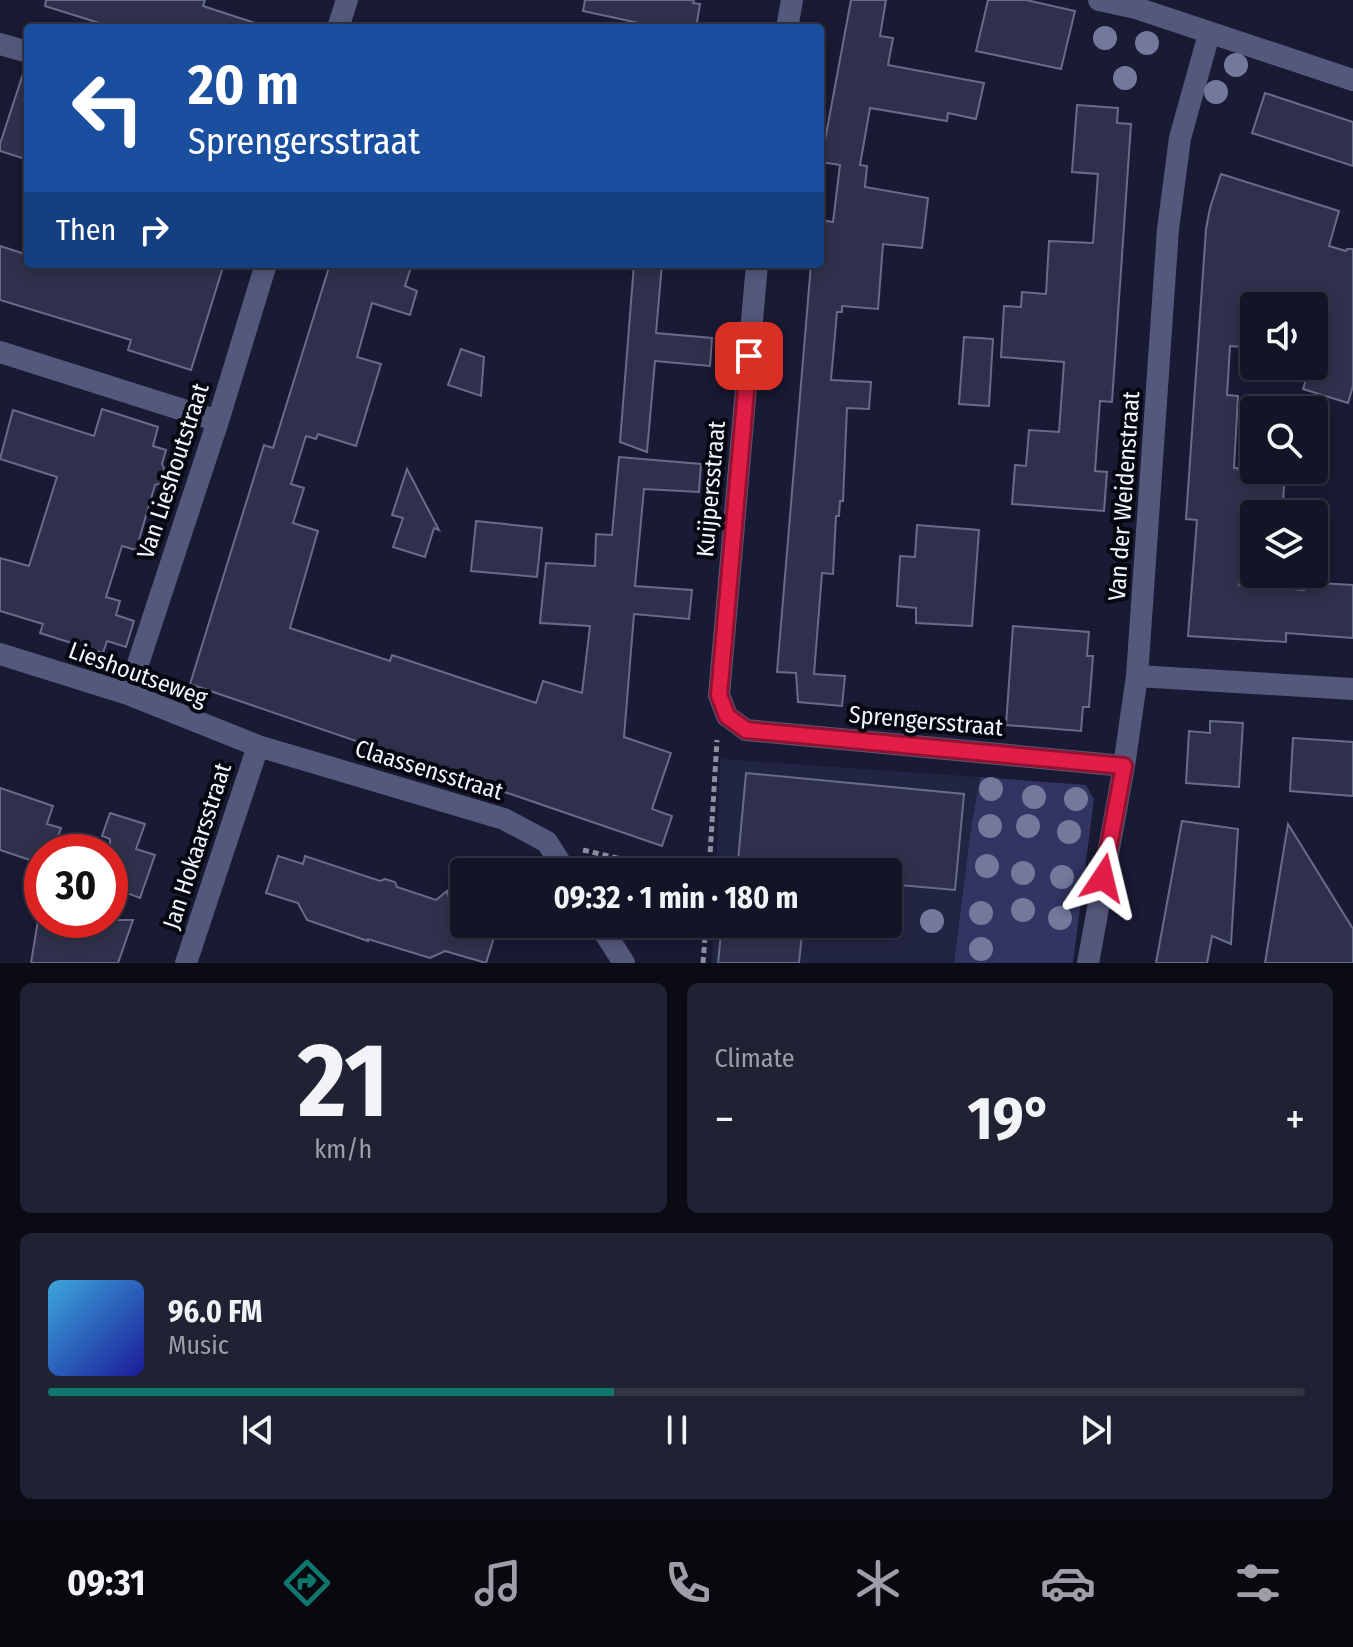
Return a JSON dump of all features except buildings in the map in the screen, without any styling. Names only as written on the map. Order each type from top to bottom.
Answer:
[{"type":"street","points":[[339,24],[347,0]]},
{"type":"street","points":[[788,24],[792,0]]},
{"type":"street","points":[[1099,0],[1137,4],[1209,34],[1353,80]]},
{"type":"street","name":"Van der Weidenstraat","points":[[1088,963],[1137,676],[1168,229],[1180,138],[1209,34]]},
{"type":"street","points":[[0,44],[24,51]]},
{"type":"street","name":"Van Lieshoutstraat","points":[[128,694],[265,268]]},
{"type":"street","name":"Kuijpersstraat","points":[[727,716],[719,695],[757,268]]},
{"type":"street","points":[[0,352],[218,421]]},
{"type":"street","name":"Lieshoutseweg","points":[[0,654],[128,694],[258,746]]},
{"type":"street","points":[[1137,676],[1353,689]]},
{"type":"street","name":"Sprengersstraat","points":[[727,716],[746,730],[1124,766]]},
{"type":"street","name":"Claassensstraat","points":[[258,746],[504,819],[547,842],[557,858]]},
{"type":"street","name":"Jan Hokaarsstraat","points":[[186,963],[258,746]]},
{"type":"street","points":[[608,938],[624,963]]},
{"type":"path","points":[[710,858],[719,695]]},
{"type":"path","points":[[547,842],[616,858]]},
{"type":"path","points":[[703,963],[705,938]]},
{"type":"shaded area","points":[[720,759],[980,777],[954,963],[712,963],[713,938],[902,938],[902,858],[716,858]]},
{"type":"shaded area","points":[[980,777],[1086,785],[1094,799],[1073,963],[954,963]]},
{"type":"route","points":[[749,356],[719,695],[727,716],[746,730],[1124,766],[1103,878]]}]
